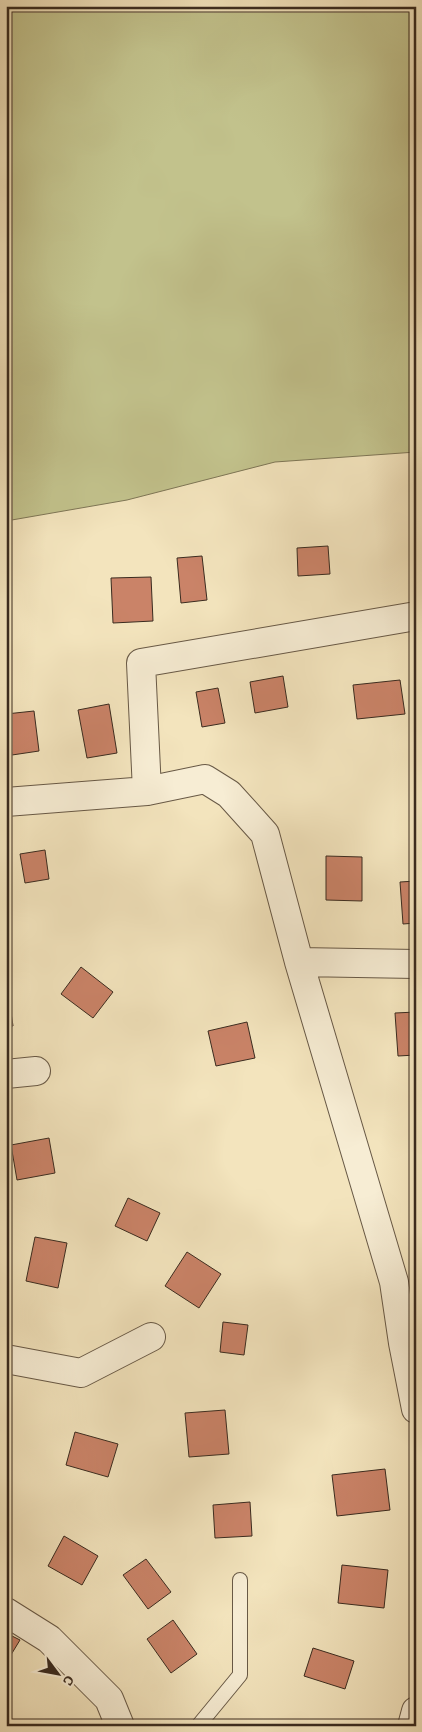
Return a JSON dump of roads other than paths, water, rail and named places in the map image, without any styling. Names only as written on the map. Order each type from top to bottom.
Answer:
[{"type":"street","points":[[148,791],[141,663],[416,616]]},
{"type":"street","points":[[6,802],[148,791],[205,779],[229,794],[265,834],[299,962],[405,1282],[403,1344],[416,1409]]},
{"type":"street","points":[[299,962],[416,964]]},
{"type":"street","points":[[6,1074],[36,1072]]},
{"type":"street","points":[[6,1359],[81,1373],[151,1337]]},
{"type":"street","points":[[6,1612],[49,1639],[109,1699],[120,1726]]},
{"type":"street","points":[[412,1726],[416,1711]]},
{"type":"lane","points":[[198,1726],[240,1675],[240,1580]]}]
